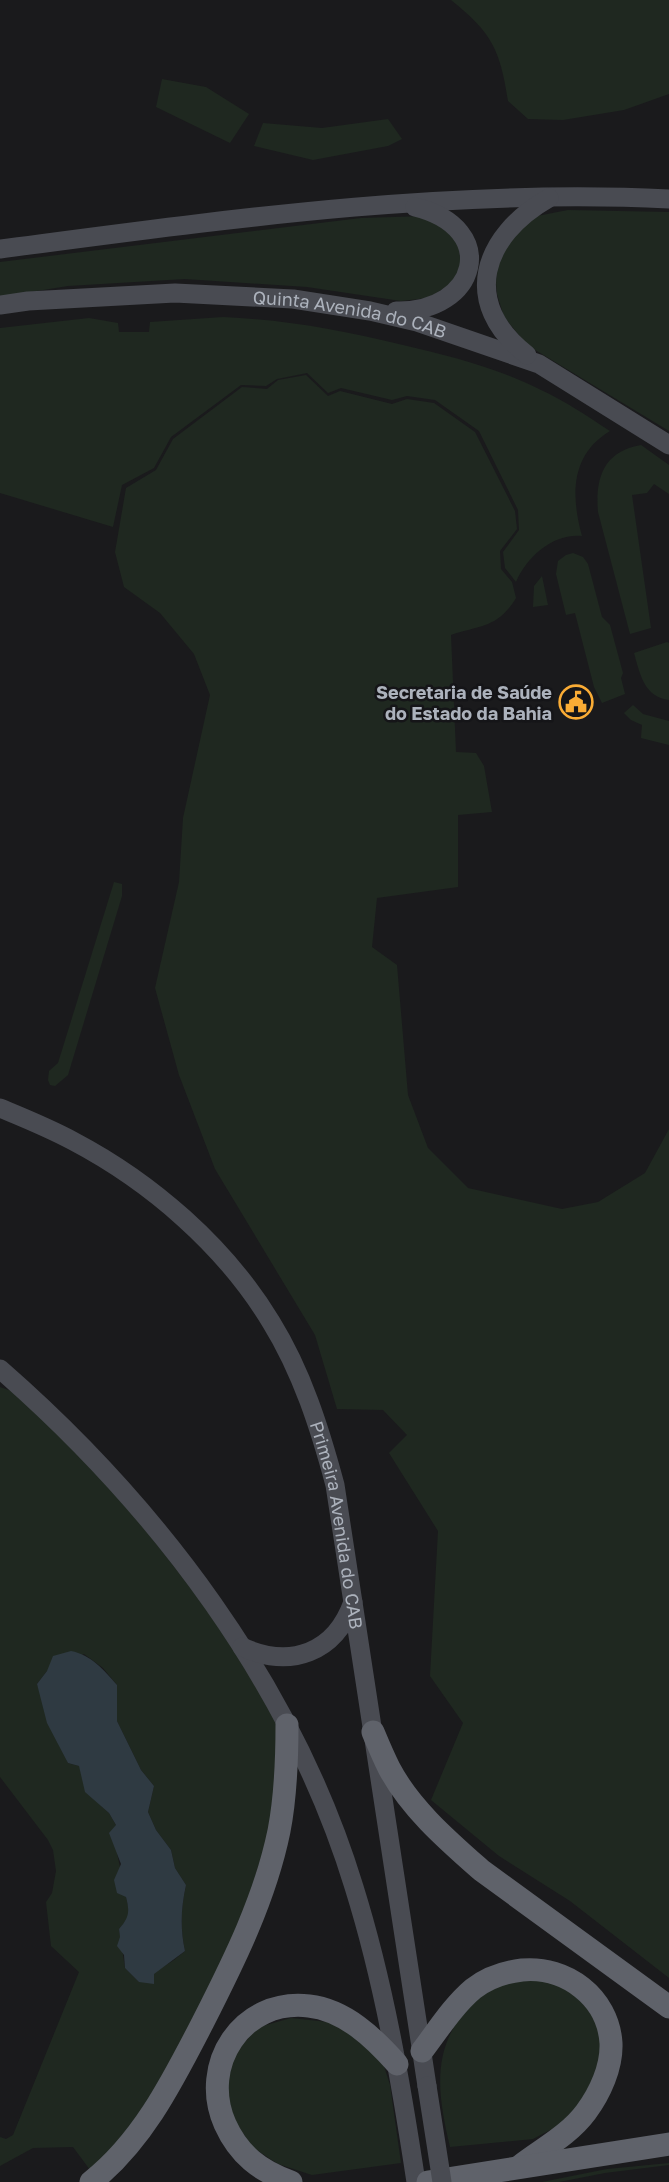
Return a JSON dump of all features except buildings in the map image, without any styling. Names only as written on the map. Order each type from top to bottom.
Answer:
[{"type":"highway","points":[[91,2182],[141,2131],[166,2092],[242,1945],[262,1890],[278,1833],[287,1774],[287,1725]]},
{"type":"highway","points":[[373,1732],[404,1793],[454,1847],[481,1870],[669,2007]]},
{"type":"highway","points":[[422,2051],[453,2010],[474,1988],[490,1978],[512,1971],[536,1969],[572,1979],[588,1992],[608,2026],[610,2060],[604,2078],[578,2122],[520,2166]]},
{"type":"highway","points":[[291,2182],[275,2177],[252,2162],[234,2143],[222,2118],[216,2100],[216,2080],[221,2058],[234,2037],[249,2022],[266,2012],[309,2006],[351,2022],[372,2037],[397,2064]]},
{"type":"highway","points":[[428,2182],[669,2144]]},
{"type":"main road","points":[[0,248],[269,214],[397,203],[551,197],[669,199]]},
{"type":"main road","points":[[539,364],[514,345],[501,330],[487,293],[488,270],[495,247],[506,231],[520,217],[551,197]]},
{"type":"main road","points":[[370,311],[407,312],[434,306],[459,288],[466,276],[470,260],[468,246],[451,221],[436,213],[397,203]]},
{"type":"main road","name":"Quinta Avenida do CAB","points":[[0,306],[28,301],[175,293],[293,299],[370,311],[441,330],[539,364],[669,445]]},
{"type":"main road","name":"Primeira Avenida do CAB","points":[[0,1108],[71,1139],[117,1168],[161,1200],[201,1235],[237,1274],[272,1323],[295,1369],[319,1428],[335,1485],[442,2182]]},
{"type":"main road","points":[[0,1369],[75,1438],[136,1506],[194,1577],[242,1647],[287,1725],[326,1809],[354,1885],[397,2064],[416,2182]]},
{"type":"main road","points":[[242,1647],[275,1657],[293,1657],[310,1652],[338,1632],[354,1601]]},
{"type":"shaded area","points":[[451,0],[669,0],[669,94],[624,110],[563,120],[528,119],[508,101],[492,43],[476,22]]},
{"type":"shaded area","points":[[162,79],[206,87],[249,114],[230,143],[156,107]]},
{"type":"shaded area","points":[[388,119],[402,139],[388,146],[313,160],[254,146],[263,123],[322,128]]},
{"type":"shaded area","points":[[568,210],[669,212],[669,431],[527,345],[504,317],[496,282],[497,269],[506,245],[532,217]]},
{"type":"shaded area","points":[[427,216],[458,241],[461,266],[454,282],[428,298],[401,301],[307,287],[185,279],[68,286],[0,297],[0,262],[361,218]]},
{"type":"shaded area","points":[[223,317],[314,326],[474,363],[525,382],[576,409],[610,431],[587,452],[577,477],[576,506],[582,536],[561,538],[543,548],[527,563],[516,582],[505,568],[503,552],[519,530],[518,510],[479,431],[435,400],[407,396],[392,400],[341,388],[328,393],[307,373],[277,379],[266,386],[241,385],[171,437],[154,468],[122,485],[113,527],[0,493],[0,328],[89,318],[118,323],[119,332],[149,332],[150,322]]},
{"type":"shaded area","points":[[306,375],[328,396],[340,391],[392,404],[407,399],[434,403],[475,432],[515,511],[517,529],[500,551],[501,569],[512,582],[516,598],[502,615],[488,624],[451,635],[456,752],[476,753],[484,766],[492,812],[458,815],[458,887],[377,898],[372,947],[397,965],[408,1095],[428,1148],[468,1188],[562,1209],[598,1202],[645,1173],[669,1129],[669,1978],[570,1901],[499,1856],[431,1800],[463,1723],[430,1676],[438,1531],[389,1453],[407,1435],[383,1410],[337,1409],[315,1335],[215,1169],[179,1075],[155,988],[179,882],[183,818],[210,695],[194,654],[160,613],[124,587],[115,552],[126,488],[156,470],[173,439],[242,387],[267,389],[278,380]]},
{"type":"shaded area","points":[[641,445],[669,465],[669,494],[654,484],[647,493],[632,495],[651,628],[630,634],[597,500],[601,477],[610,460],[628,448]]},
{"type":"shaded area","points":[[573,553],[583,557],[588,564],[602,617],[610,625],[623,673],[621,678],[625,694],[602,703],[594,687],[575,613],[566,615],[556,574],[558,561]]},
{"type":"shaded area","points":[[542,576],[548,605],[533,607],[534,586]]},
{"type":"shaded area","points":[[667,642],[669,700],[654,694],[644,683],[634,653]]},
{"type":"shaded area","points":[[633,705],[643,714],[669,721],[669,745],[641,738],[642,725],[624,713]]},
{"type":"shaded area","points":[[114,882],[122,884],[122,896],[68,1075],[55,1086],[50,1085],[49,1071],[58,1063]]},
{"type":"shaded area","points":[[0,1387],[34,1399],[75,1438],[269,1690],[287,1774],[220,1989],[96,2178],[73,2147],[33,2148],[0,2166],[0,2137],[6,2139],[13,2135],[79,1972],[51,1946],[46,1902],[52,1893],[56,1871],[53,1850],[0,1777]],"holes":[[[84,1654],[103,1668],[117,1685],[117,1721],[141,1770],[154,1786],[148,1812],[156,1830],[171,1850],[175,1868],[186,1885],[182,1918],[185,1951],[139,1982],[125,1968],[119,1929],[128,1919],[129,1910],[117,1853],[116,1825],[109,1813],[99,1804],[79,1766],[68,1763],[37,1684],[47,1671]]]},
{"type":"shaded area","points":[[71,1651],[91,1659],[117,1685],[117,1721],[141,1770],[154,1786],[148,1812],[156,1830],[171,1850],[175,1868],[186,1885],[182,1918],[185,1951],[154,1974],[154,1984],[139,1982],[125,1968],[124,1955],[117,1946],[119,1929],[127,1918],[128,1911],[126,1897],[117,1893],[114,1880],[121,1864],[109,1833],[116,1825],[109,1813],[85,1792],[79,1766],[68,1763],[47,1723],[37,1684],[47,1671],[53,1656]]},
{"type":"shaded area","points":[[514,1980],[548,1980],[571,1992],[593,2014],[601,2039],[599,2067],[589,2094],[558,2126],[533,2139],[450,2147],[440,2077],[446,2043],[454,2027],[477,1998]]},
{"type":"shaded area","points":[[291,2018],[328,2022],[360,2039],[384,2066],[390,2085],[401,2163],[312,2175],[278,2164],[252,2147],[231,2115],[225,2080],[238,2049],[259,2027]]},
{"type":"shaded area","points":[[669,2163],[559,2182],[542,2182],[607,2169]]},
{"type":"place","name":"Secretaria de Saúde do Estado da Bahia","points":[[576,702]]}]
